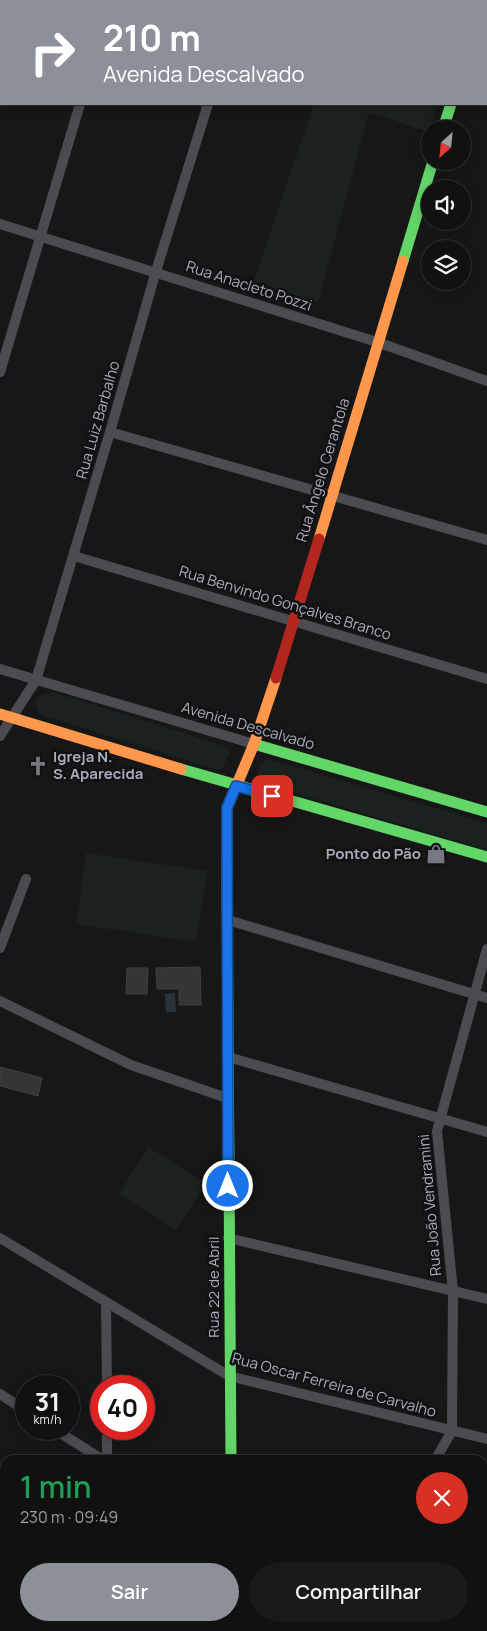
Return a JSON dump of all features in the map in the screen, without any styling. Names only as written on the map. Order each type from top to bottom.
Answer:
[{"type":"street","points":[[0,372],[80,105]]},
{"type":"street","name":"Rua Luiz Barbalho","points":[[0,736],[36,680],[74,556],[156,271],[208,105]]},
{"type":"street","points":[[446,120],[451,105]]},
{"type":"street","name":"Rua Ângelo Cerantola","points":[[236,786],[254,744],[294,622],[430,170]]},
{"type":"street","name":"Rua Anacleto Pozzi","points":[[0,224],[156,271],[377,342],[487,381]]},
{"type":"street","points":[[110,432],[487,540]]},
{"type":"street","name":"Rua Benvindo Gonçalves Branco","points":[[74,556],[487,679]]},
{"type":"street","name":"Avenida Descalvado","points":[[0,669],[487,812]]},
{"type":"street","points":[[0,714],[236,786],[487,857]]},
{"type":"street","name":"Rua 22 de Abril","points":[[231,1455],[228,1238],[227,808],[236,786]]},
{"type":"street","points":[[0,948],[26,880]]},
{"type":"street","points":[[228,920],[487,998]]},
{"type":"street","name":"Rua João Vendramini","points":[[438,1455],[452,1431],[453,1290],[436,1132],[487,949]]},
{"type":"street","points":[[0,1000],[131,1065],[228,1098]]},
{"type":"street","points":[[228,1057],[487,1132]]},
{"type":"street","name":"Rua Oscar Ferreira de Carvalho","points":[[0,1238],[229,1376],[487,1439]]},
{"type":"street","points":[[228,1238],[487,1299]]},
{"type":"street","points":[[106,1303],[107,1375]]},
{"type":"street","points":[[0,1394],[15,1404]]},
{"type":"street","points":[[71,1440],[95,1455]]},
{"type":"street","points":[[107,1440],[107,1455]]},
{"type":"shaded area","points":[[314,105],[437,105],[433,120],[421,120],[421,130],[376,114],[368,116],[319,299],[313,303],[253,284]]},
{"type":"shaded area","points":[[53,692],[225,746],[230,751],[223,768],[218,770],[44,716],[39,713],[35,703],[39,696]]},
{"type":"shaded area","points":[[268,759],[487,823],[487,850],[261,783],[256,778],[260,765]]},
{"type":"shaded area","points":[[86,853],[207,871],[196,942],[76,924]]},
{"type":"shaded area","points":[[175,993],[176,1012],[166,1012],[165,994]]},
{"type":"shaded area","points":[[148,1147],[206,1183],[176,1230],[119,1194]]},
{"type":"building","points":[[200,967],[201,1005],[179,1005],[179,989],[157,989],[156,968]]},
{"type":"building","points":[[127,968],[148,968],[147,994],[126,994]]},
{"type":"building","points":[[0,1067],[42,1078],[38,1096],[0,1086]]},
{"type":"traffic: fast","points":[[446,120],[451,105]]},
{"type":"traffic: fast","points":[[403,261],[430,170]]},
{"type":"traffic: fast","points":[[254,744],[487,812]]},
{"type":"traffic: fast","points":[[181,769],[487,857]]},
{"type":"traffic: fast","points":[[227,881],[231,1455]]},
{"type":"traffic: slow","points":[[319,539],[403,261]]},
{"type":"traffic: slow","points":[[227,881],[227,808],[254,744],[276,678]]},
{"type":"traffic: slow","points":[[0,714],[181,769]]},
{"type":"traffic: jam","points":[[276,678],[319,539]]},
{"type":"place","name":"Igreja N. S. Aparecida","points":[[38,766]]},
{"type":"place","name":"Ponto do Pão","points":[[436,854]]},
{"type":"route","points":[[228,1186],[227,808],[236,786],[272,796]]}]
